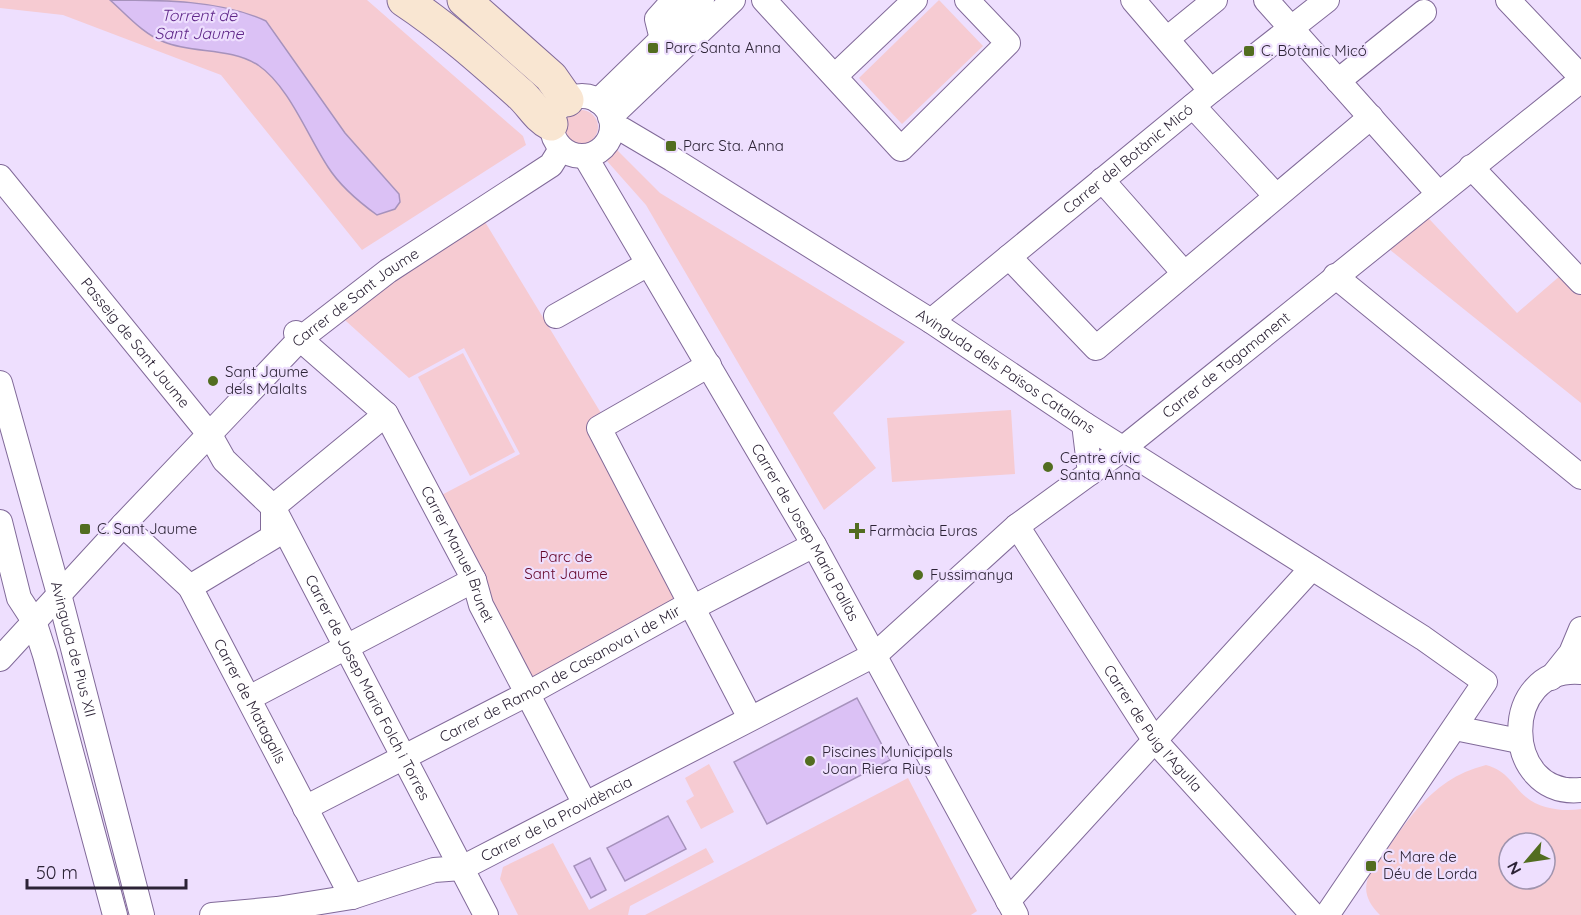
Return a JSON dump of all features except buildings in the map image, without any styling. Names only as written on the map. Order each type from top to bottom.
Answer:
[{"type":"street","name":"Avinguda dels Països Catalans","points":[[404,0],[446,28],[528,100],[541,119],[583,119],[623,130],[931,321],[1084,424],[1124,447],[1423,638],[1485,681],[1455,728]]},
{"type":"street","name":"Avinguda dels Països Catalans","points":[[464,0],[551,77],[583,119]]},
{"type":"street","points":[[662,39],[657,19],[674,0]]},
{"type":"street","name":"Carrer de Sant Jaume","points":[[0,659],[123,525],[210,435],[298,336],[388,271],[551,165],[583,119],[702,0]]},
{"type":"street","name":"Carrer de Sant Jaume","points":[[583,119],[733,0]]},
{"type":"street","points":[[764,0],[902,148],[1008,43],[968,0]]},
{"type":"street","points":[[835,76],[915,0]]},
{"type":"street","points":[[1133,0],[1168,38],[1202,98],[1276,196]]},
{"type":"street","points":[[1168,38],[1215,0]]},
{"type":"street","points":[[1266,0],[1438,193]]},
{"type":"street","name":"Carrer del Botànic Micó","points":[[931,321],[936,314],[1202,98],[1327,0]]},
{"type":"street","points":[[1508,0],[1581,79]]},
{"type":"street","points":[[1338,81],[1424,12]]},
{"type":"street","name":"Carrer de Tagamanent","points":[[876,654],[1017,526],[1124,447],[1581,79]]},
{"type":"street","points":[[1009,257],[1096,348],[1371,117]]},
{"type":"street","points":[[583,119],[604,146],[585,156],[573,155],[583,119]]},
{"type":"street","name":"Carrer de Josep Maria Pallàs","points":[[585,156],[710,365],[876,654],[1012,908]]},
{"type":"street","points":[[1471,166],[1581,282]]},
{"type":"street","name":"Passeig de Sant Jaume","points":[[0,177],[210,435],[224,460],[273,507]]},
{"type":"street","points":[[1102,180],[1184,273]]},
{"type":"street","points":[[556,316],[648,264]]},
{"type":"street","points":[[1335,276],[1581,477]]},
{"type":"street","name":"Carrer Manuel Brunet","points":[[298,336],[386,414],[474,580],[481,605],[585,804]]},
{"type":"street","points":[[710,365],[599,428],[750,718]]},
{"type":"street","name":"Avinguda de Pius XII","points":[[0,384],[59,594],[142,915]]},
{"type":"street","points":[[190,587],[273,537],[273,507],[386,414]]},
{"type":"street","points":[[1084,424],[1090,473]]},
{"type":"street","name":"Carrer de Josep Maria Folch i Torres","points":[[273,507],[348,646],[486,915]]},
{"type":"street","name":"Avinguda de Pius XII","points":[[0,522],[19,598],[34,621],[45,655],[115,915]]},
{"type":"street","name":"Carrer de Matagalls","points":[[123,525],[190,587],[352,897]]},
{"type":"street","name":"Carrer de Puig l'Agulla","points":[[1017,526],[1155,741],[1313,915]]},
{"type":"street","name":"Carrer de Ramon de Casanova i de Mir","points":[[305,808],[527,694],[684,607],[692,608],[814,545]]},
{"type":"street","points":[[1012,908],[1155,741],[1312,568]]},
{"type":"street","points":[[249,698],[474,580]]},
{"type":"street","points":[[1581,629],[1581,635],[1571,653],[1551,678],[1529,697],[1519,725],[1519,741],[1526,759],[1538,775],[1555,786],[1581,790]]},
{"type":"street","name":"Carrer de la Providència","points":[[212,915],[277,909],[352,897],[434,870],[462,868],[876,654]]},
{"type":"street","points":[[1551,678],[1581,672]]},
{"type":"street","points":[[1327,915],[1455,728],[1519,741]]},
{"type":"green space","points":[[0,0],[367,0],[523,136],[526,145],[362,250],[221,75],[63,15],[0,8]]},
{"type":"green space","points":[[939,0],[983,46],[902,124],[859,78]]},
{"type":"green space","points":[[581,110],[593,115],[598,127],[593,139],[581,144],[569,139],[564,127],[569,115]]},
{"type":"green space","points":[[617,150],[660,193],[905,342],[833,413],[876,468],[824,510],[646,205],[607,161]]},
{"type":"green space","points":[[1419,208],[1517,313],[1568,269],[1581,282],[1581,403],[1379,241]]},
{"type":"green space","name":"Parc de Sant Jaume","points":[[479,212],[607,423],[692,608],[527,694],[432,500],[520,454],[464,348],[409,378],[336,312]]},
{"type":"green space","points":[[463,353],[515,452],[470,476],[418,377]]},
{"type":"green space","points":[[1011,410],[1015,474],[892,482],[887,418]]},
{"type":"green space","points":[[709,764],[734,812],[701,829],[686,801],[694,796],[685,778]]},
{"type":"green space","points":[[1486,765],[1500,771],[1526,797],[1538,804],[1560,810],[1581,809],[1581,915],[1380,915],[1367,896],[1366,885],[1370,873],[1419,807],[1447,782],[1465,772]]},
{"type":"green space","points":[[908,778],[977,911],[971,915],[645,915]]},
{"type":"green space","points":[[553,843],[589,910],[706,848],[714,862],[630,906],[628,915],[518,915],[500,879],[503,867]]},
{"type":"water","name":"Torrent de Sant Jaume","points":[[110,0],[170,1],[211,5],[249,14],[266,21],[345,133],[399,194],[400,202],[395,209],[377,215],[344,187],[328,167],[279,86],[258,65],[236,56],[176,46],[156,39]]},
{"type":"water","name":"Piscines Municipals Joan Riera Rius","points":[[857,698],[890,760],[767,824],[734,762]]},
{"type":"water","points":[[668,816],[686,849],[625,881],[607,848]]},
{"type":"water","points":[[590,858],[606,890],[591,898],[574,866]]},
{"type":"place","name":"Parc Santa Anna","points":[[653,48]]},
{"type":"place","name":"C. Botànic Micó","points":[[1249,51]]},
{"type":"place","name":"Parc Sta. Anna","points":[[671,146]]},
{"type":"place","name":"Sant Jaume dels Malalts","points":[[213,381]]},
{"type":"place","name":"Centre cívic Santa Anna","points":[[1048,467]]},
{"type":"place","name":"C. Sant Jaume","points":[[85,529]]},
{"type":"place","name":"Farmàcia Euras","points":[[857,531]]},
{"type":"place","name":"Fussimanya","points":[[918,575]]},
{"type":"place","name":"Piscines Municipals Joan Riera Rius","points":[[810,761]]},
{"type":"place","name":"C. Mare de Déu de Lorda","points":[[1371,866]]}]
